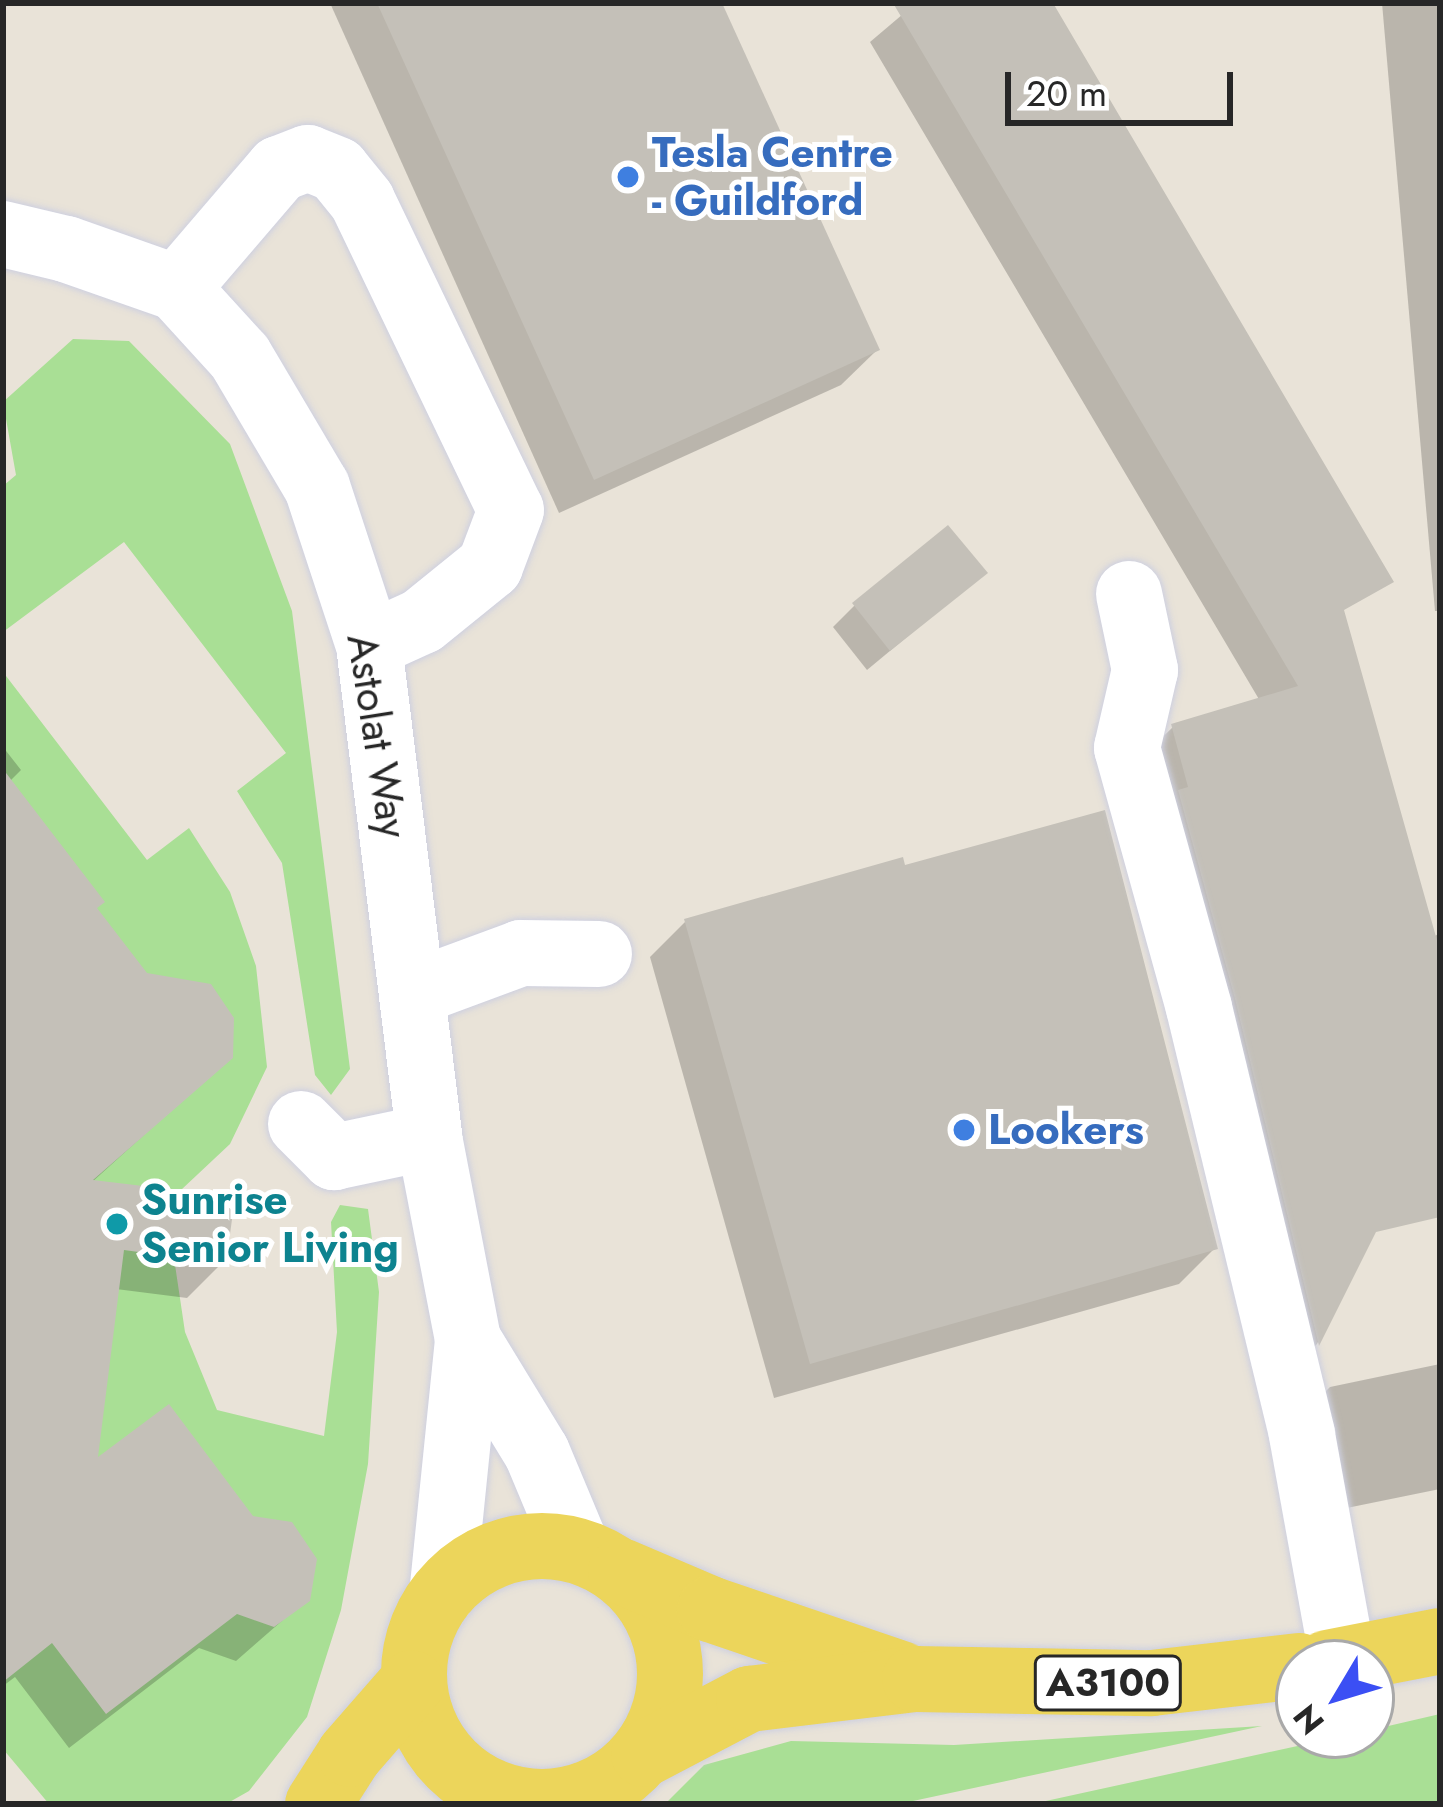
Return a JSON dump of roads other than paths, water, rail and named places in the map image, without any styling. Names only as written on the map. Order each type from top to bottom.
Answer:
[{"type":"main road","points":[[318,1804],[350,1754],[412,1683],[424,1628],[442,1594],[470,1568],[504,1552],[541,1546],[597,1560],[646,1597],[665,1635],[671,1676],[664,1718],[644,1754],[613,1782],[576,1798],[535,1802],[485,1799],[431,1746],[412,1683]]},
{"type":"main road","name":"A3100","points":[[597,1560],[710,1609],[915,1679]]},
{"type":"main road","name":"A3100","points":[[1395,1649],[1440,1641]]},
{"type":"main road","name":"A3100","points":[[644,1754],[748,1699],[915,1679],[1152,1684],[1275,1669]]},
{"type":"street","points":[[177,289],[279,169],[308,158],[337,170],[362,201],[511,510],[490,566],[422,621],[370,645]]},
{"type":"street","name":"Astolat Way","points":[[3,234],[66,249],[177,289],[240,357],[317,487],[370,645],[429,1137],[468,1340],[442,1594]]},
{"type":"street","points":[[1130,594],[1144,670],[1126,748],[1199,1008],[1302,1436],[1321,1639]]},
{"type":"street","points":[[413,993],[520,953],[599,954]]},
{"type":"street","points":[[301,1124],[334,1157],[429,1137]]},
{"type":"street","name":"Astolat Way","points":[[468,1340],[597,1560]]},
{"type":"place","name":"Tesla Centre - Guildford","points":[[628,177]]},
{"type":"place","name":"Lookers","points":[[964,1130]]},
{"type":"place","name":"Sunrise Senior Living","points":[[117,1224]]}]
